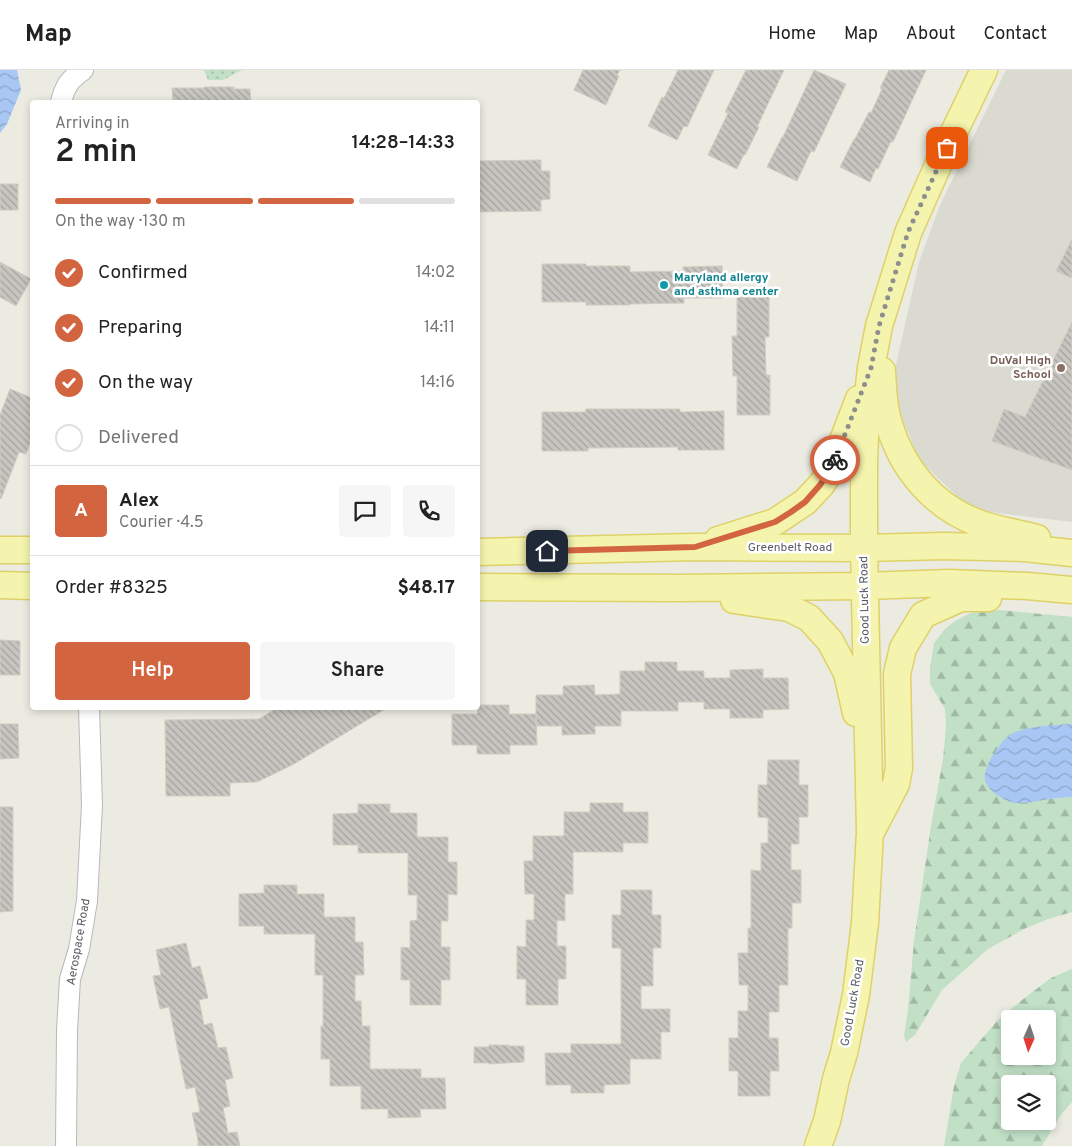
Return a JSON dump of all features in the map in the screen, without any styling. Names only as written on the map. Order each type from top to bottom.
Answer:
[{"type":"main road","name":"Good Luck Road","points":[[818,1146],[827,1121],[844,1052],[856,995],[865,923],[870,832],[864,548],[864,452],[871,368],[879,326],[908,232],[984,70]]},
{"type":"main road","points":[[879,326],[884,404],[888,423],[896,444],[910,470],[926,490],[961,516],[979,524],[1072,546]]},
{"type":"main road","points":[[695,547],[775,522],[805,502],[832,468],[871,368]]},
{"type":"main road","name":"Greenbelt Road","points":[[480,552],[695,547],[953,547],[1025,548],[1072,553]]},
{"type":"main road","points":[[0,550],[30,550]]},
{"type":"main road","points":[[480,587],[680,588],[949,583],[1072,590]]},
{"type":"main road","points":[[0,585],[30,586]]},
{"type":"main road","points":[[567,588],[743,601],[789,608],[809,618],[830,641],[847,673],[869,770]]},
{"type":"main road","points":[[870,832],[896,784],[900,768],[897,674],[903,648],[923,615],[961,598],[1026,598],[1072,602]]},
{"type":"street","points":[[63,100],[67,84],[83,70]]},
{"type":"street","name":"Aerospace Road","points":[[66,1146],[67,1030],[70,979],[79,949],[87,901],[92,805],[90,710]]},
{"type":"shaded area","points":[[1006,70],[1072,70],[1072,522],[982,511],[961,500],[919,460],[898,407],[895,369],[919,262],[940,205]]},
{"type":"green space","points":[[204,70],[242,70],[223,80],[208,80]]},
{"type":"green space","points":[[1000,610],[1072,617],[1072,724],[1042,727],[1012,734],[1051,799],[1072,797],[1072,912],[1026,928],[988,949],[942,990],[915,1035],[906,1042],[904,1036],[914,941],[943,759],[946,727],[945,709],[930,684],[934,643],[945,629],[955,621],[971,613]]},
{"type":"green space","points":[[1072,969],[1072,1102],[1056,1123],[1056,1075],[1001,1075],[1001,1130],[1052,1130],[1042,1146],[944,1146],[954,1086],[961,1063],[1001,1018],[1001,1065],[1056,1065],[1056,1010],[1010,1010],[1051,978]]},
{"type":"water","points":[[0,70],[17,70],[21,90],[7,124],[0,133]]},
{"type":"water","points":[[1072,724],[1072,797],[1015,803],[1003,799],[988,787],[985,775],[989,762],[998,748],[1011,734],[1017,731],[1049,725]]},
{"type":"building","points":[[583,70],[620,70],[606,105],[574,90]]},
{"type":"building","points":[[678,70],[714,70],[687,127],[684,126],[677,140],[648,126]]},
{"type":"building","points":[[746,70],[784,70],[757,127],[759,127],[737,169],[708,155],[728,113],[725,112]]},
{"type":"building","points":[[814,70],[846,84],[814,152],[811,151],[797,181],[767,167]]},
{"type":"building","points":[[889,70],[926,70],[893,142],[891,141],[870,182],[840,167],[869,112],[871,113]]},
{"type":"building","points":[[234,87],[234,89],[250,89],[251,100],[173,100],[172,88]]},
{"type":"building","points":[[541,160],[541,171],[550,171],[550,199],[541,200],[541,211],[480,212],[480,161]]},
{"type":"building","points":[[0,184],[18,184],[18,210],[0,210]]},
{"type":"building","points":[[1072,239],[1072,278],[1056,271]]},
{"type":"building","points":[[0,262],[30,278],[16,306],[0,297]]},
{"type":"building","points":[[542,264],[630,266],[630,272],[683,271],[683,267],[722,266],[723,298],[684,298],[684,303],[630,305],[542,302]]},
{"type":"building","points":[[737,297],[769,297],[769,337],[765,337],[766,375],[770,375],[770,415],[737,415],[737,376],[733,376],[732,336],[737,336]]},
{"type":"building","points":[[1072,322],[1072,470],[992,441],[1004,409],[1025,417]]},
{"type":"building","points":[[10,389],[30,397],[30,443],[26,454],[19,452],[1,499],[0,498],[0,415]]},
{"type":"building","points":[[586,409],[680,409],[680,412],[724,411],[724,450],[678,450],[678,447],[588,448],[588,451],[542,451],[542,412],[585,412]]},
{"type":"building","points":[[0,640],[20,641],[20,675],[0,675]]},
{"type":"building","points":[[645,662],[677,662],[677,671],[704,671],[704,678],[730,678],[730,670],[763,669],[763,678],[788,678],[789,709],[763,710],[763,718],[730,718],[730,709],[704,709],[704,702],[678,702],[678,711],[621,711],[621,726],[595,726],[595,734],[562,735],[562,726],[536,726],[536,695],[563,695],[563,686],[594,685],[595,695],[620,694],[620,671],[645,671]]},
{"type":"building","points":[[480,705],[509,705],[509,714],[536,714],[537,745],[510,745],[510,754],[477,754],[477,745],[452,745],[452,714],[477,714],[477,710],[480,710]]},
{"type":"building","points":[[274,710],[384,710],[294,764],[257,782],[230,783],[230,796],[166,796],[165,720],[259,719]]},
{"type":"building","points":[[0,724],[18,724],[19,758],[0,759]]},
{"type":"building","points":[[768,760],[799,760],[799,785],[808,785],[808,817],[799,817],[799,844],[791,844],[791,870],[801,870],[801,903],[792,903],[792,928],[788,928],[788,985],[779,985],[779,1012],[769,1012],[769,1038],[778,1038],[779,1071],[770,1071],[770,1096],[738,1096],[738,1071],[729,1071],[729,1038],[738,1038],[738,1011],[748,1011],[748,985],[739,985],[738,953],[748,953],[748,928],[751,928],[751,870],[761,871],[761,843],[768,843],[768,818],[758,817],[758,785],[767,785]]},
{"type":"building","points":[[590,803],[623,803],[623,812],[648,812],[648,843],[623,843],[623,852],[573,852],[573,894],[565,894],[565,921],[557,920],[557,946],[566,946],[566,979],[558,979],[558,1005],[526,1005],[526,979],[517,979],[517,946],[526,947],[526,920],[534,920],[534,894],[525,894],[524,861],[533,861],[533,836],[564,836],[564,812],[590,812]]},
{"type":"building","points":[[358,804],[390,804],[390,813],[417,813],[417,837],[448,837],[448,862],[457,862],[457,895],[448,894],[448,921],[441,921],[441,947],[450,947],[450,980],[441,980],[441,1005],[410,1005],[410,980],[401,980],[401,947],[410,948],[410,921],[417,920],[417,895],[408,895],[408,853],[358,853],[358,845],[333,845],[333,814],[358,813]]},
{"type":"building","points":[[0,807],[13,807],[13,911],[0,912]]},
{"type":"building","points":[[264,885],[297,885],[297,894],[324,894],[324,917],[355,917],[355,942],[363,942],[364,975],[355,975],[355,1001],[361,1001],[362,1026],[370,1026],[370,1069],[421,1069],[421,1078],[445,1078],[446,1109],[420,1109],[421,1117],[388,1118],[388,1109],[361,1109],[361,1086],[330,1086],[330,1059],[321,1059],[323,975],[315,975],[315,934],[264,934],[264,926],[239,926],[239,894],[264,893]]},
{"type":"building","points":[[621,890],[652,890],[652,915],[661,915],[661,948],[653,948],[653,986],[641,986],[641,1009],[670,1009],[670,1032],[661,1032],[661,1059],[630,1059],[630,1084],[604,1085],[604,1093],[571,1093],[571,1085],[546,1085],[545,1053],[571,1053],[571,1044],[621,1044],[621,948],[612,948],[612,915],[621,915]]},
{"type":"building","points":[[186,943],[192,968],[200,966],[208,998],[199,1000],[204,1025],[212,1023],[218,1048],[226,1047],[233,1078],[225,1080],[230,1106],[223,1108],[228,1133],[237,1132],[240,1146],[198,1146],[192,1113],[200,1112],[195,1087],[186,1089],[169,1007],[160,1009],[153,976],[161,975],[156,950]]},
{"type":"building","points":[[489,1045],[524,1046],[524,1062],[474,1063],[474,1047],[489,1047]]},
{"type":"way so far","points":[[835,460],[871,368],[879,326],[908,232],[947,148]]},
{"type":"place","name":"Maryland allergy and asthma center","points":[[664,285]]},
{"type":"place","name":"DuVal High School","points":[[1061,368]]},
{"type":"route","points":[[547,551],[695,547],[775,522],[805,502],[820,485],[832,468],[835,460]]}]
